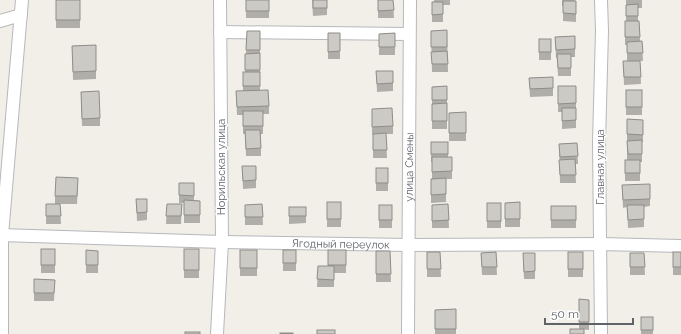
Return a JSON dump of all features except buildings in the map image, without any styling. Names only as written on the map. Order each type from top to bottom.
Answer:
[{"type":"street","points":[[2,334],[1,235],[22,15],[22,0]]},
{"type":"street","name":"Норильская улица","points":[[217,334],[222,242],[220,0]]},
{"type":"street","name":"улица Смены","points":[[408,334],[410,0]]},
{"type":"street","name":"Главная улица","points":[[601,0],[602,31],[599,142],[601,334]]},
{"type":"street","points":[[0,22],[22,15]]},
{"type":"street","points":[[220,32],[409,34]]},
{"type":"street","name":"Ягодный переулок","points":[[1,235],[222,242],[409,245],[601,244],[681,246]]}]
